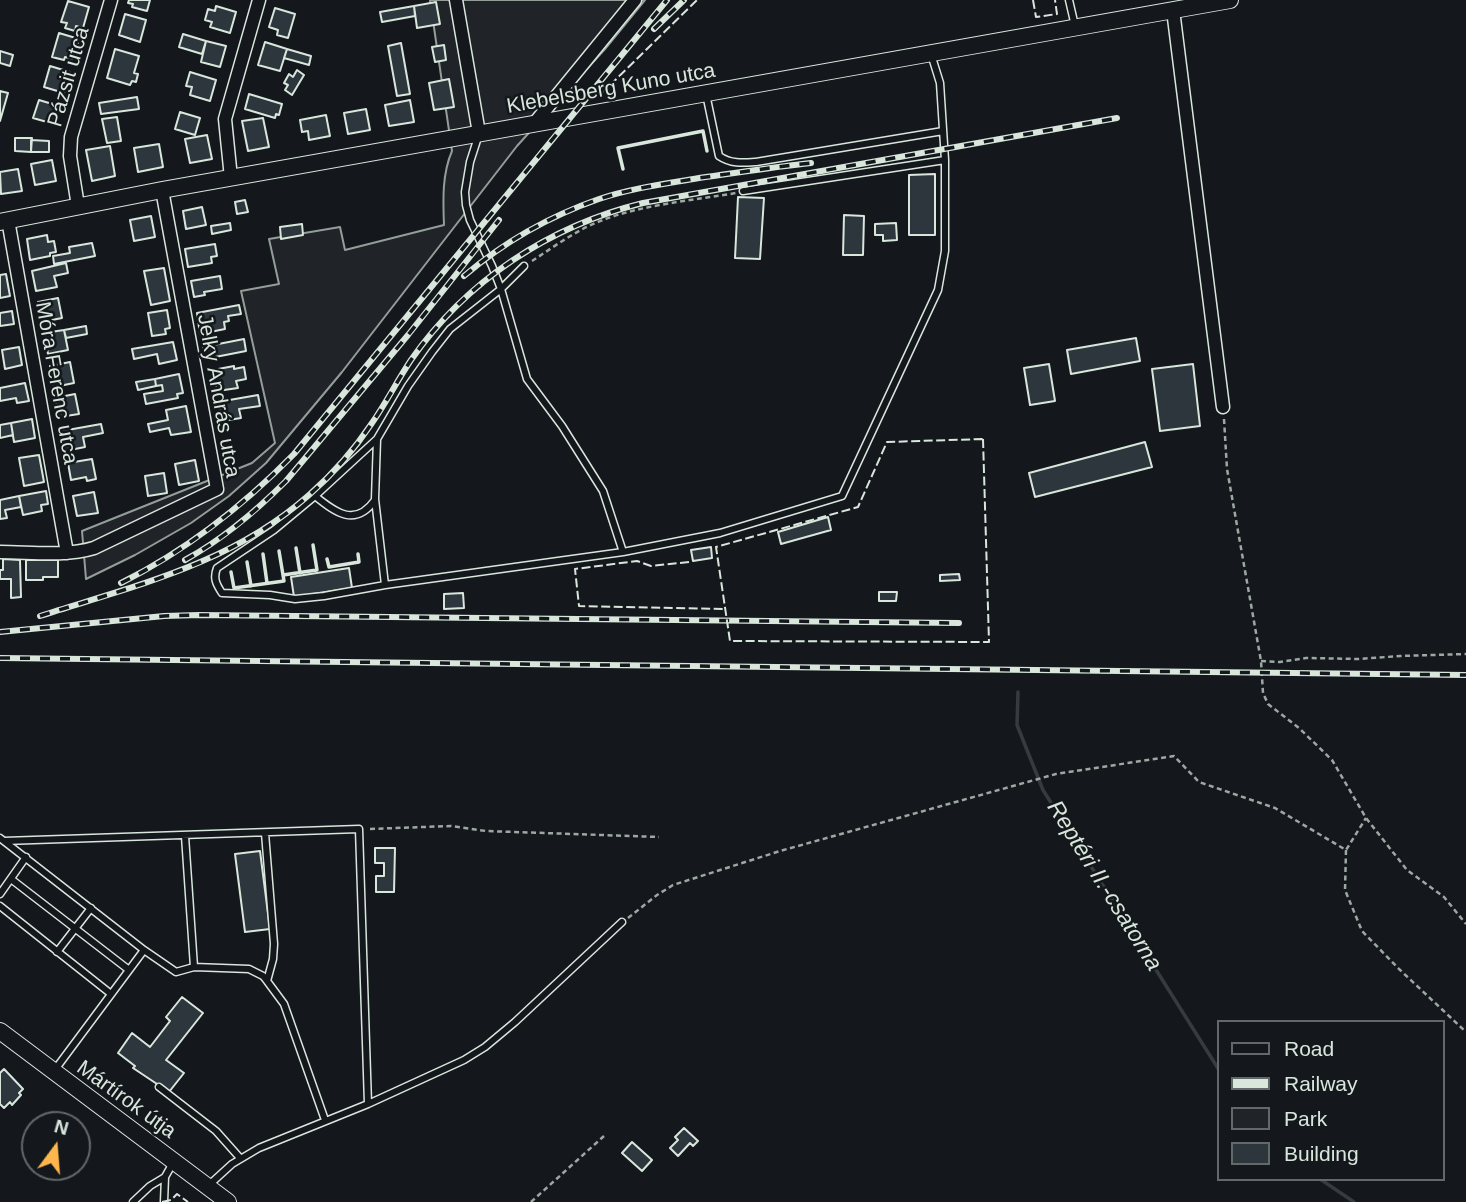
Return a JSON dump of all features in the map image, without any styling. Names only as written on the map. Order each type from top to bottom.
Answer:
[{"type":"street","name":"Pázsit utca","points":[[78,206],[70,156],[71,136],[111,0]]},
{"type":"street","points":[[231,178],[225,119],[259,0]]},
{"type":"street","points":[[456,0],[480,133]]},
{"type":"street","points":[[533,125],[635,0]]},
{"type":"street","name":"Klebelsberg Kuno utca","points":[[4,221],[162,190],[1230,0]]},
{"type":"street","points":[[1173,10],[1223,407]]},
{"type":"street","name":"Jelky András utca","points":[[67,553],[94,548],[217,489],[162,190]]},
{"type":"street","name":"Móra Ferenc utca","points":[[4,221],[67,553]]},
{"type":"street","points":[[0,552],[67,553]]},
{"type":"street","name":"Mártírok útja","points":[[0,1031],[228,1202]]},
{"type":"lane","points":[[1069,0],[1075,28]]},
{"type":"lane","points":[[524,266],[501,289],[450,330],[408,386],[377,439],[274,530],[217,568],[215,582],[222,593],[295,599],[623,552],[720,533],[842,496],[938,290],[945,251],[945,160],[940,83],[931,52]]},
{"type":"lane","points":[[706,93],[719,156],[726,161],[737,163],[943,131]]},
{"type":"lane","points":[[480,133],[465,192],[470,220],[501,289],[527,379],[562,426],[603,491],[623,552]]},
{"type":"lane","points":[[743,191],[945,160]]},
{"type":"lane","points":[[377,439],[375,499],[385,585]]},
{"type":"lane","points":[[315,496],[340,514],[352,515],[362,512],[375,499]]},
{"type":"lane","points":[[2,839],[185,836],[359,829],[368,1104]]},
{"type":"lane","points":[[265,833],[274,944],[267,981]]},
{"type":"lane","points":[[185,836],[194,967]]},
{"type":"lane","points":[[2,839],[176,972],[194,967],[249,969],[263,976],[284,1004],[325,1120]]},
{"type":"lane","points":[[0,894],[26,857]]},
{"type":"lane","points":[[11,879],[129,970]]},
{"type":"lane","points":[[0,906],[111,994]]},
{"type":"lane","points":[[57,952],[90,908]]},
{"type":"lane","points":[[208,1186],[240,1158],[259,1148],[368,1104],[464,1060],[485,1047],[622,922]]},
{"type":"lane","points":[[53,1072],[144,950]]},
{"type":"lane","points":[[159,1087],[216,1131],[240,1158]]},
{"type":"lane","points":[[164,1202],[165,1177],[174,1160]]},
{"type":"lane","points":[[133,1202],[150,1186],[165,1177]]},
{"type":"path","points":[[524,266],[560,242],[602,220],[659,205],[743,191]]},
{"type":"path","points":[[1223,407],[1227,469],[1261,661],[1263,693],[1268,704],[1299,728],[1332,760],[1366,818],[1407,870],[1444,897],[1466,924]]},
{"type":"path","points":[[1261,661],[1466,654]]},
{"type":"path","points":[[622,922],[673,886],[780,851],[1056,774],[1174,756],[1199,782],[1275,808],[1346,850]]},
{"type":"path","points":[[1366,818],[1346,850],[1345,890],[1362,931],[1466,1032]]},
{"type":"path","points":[[359,829],[451,826],[486,831],[659,837]]},
{"type":"path","points":[[531,1202],[604,1136]]},
{"type":"green space","points":[[430,0],[645,0],[605,49],[517,146],[342,372],[266,463],[229,496],[191,523],[86,579],[82,531],[252,463],[275,443],[241,291],[279,284],[269,239],[340,227],[345,250],[444,225],[445,178],[452,151]]},
{"type":"building","points":[[129,0],[150,0],[147,11],[132,7],[133,4],[128,3]]},
{"type":"building","points":[[68,1],[89,7],[83,28],[76,26],[75,31],[65,28],[67,23],[61,22]]},
{"type":"building","points":[[436,2],[440,24],[417,28],[414,6]]},
{"type":"building","points":[[216,6],[236,12],[230,33],[210,27],[212,22],[205,20],[208,9],[215,11]]},
{"type":"building","points":[[414,6],[415,16],[382,22],[380,12]]},
{"type":"building","points":[[275,8],[295,14],[288,38],[277,35],[278,30],[269,27]]},
{"type":"building","points":[[125,14],[146,20],[140,42],[119,35]]},
{"type":"building","points":[[59,33],[79,39],[73,59],[52,57]]},
{"type":"building","points":[[183,34],[206,41],[202,54],[179,47]]},
{"type":"building","points":[[206,41],[226,46],[220,67],[201,62]]},
{"type":"building","points":[[265,42],[287,49],[280,71],[258,65]]},
{"type":"building","points":[[401,43],[410,94],[397,96],[388,46]]},
{"type":"building","points":[[444,45],[446,60],[435,62],[432,47]]},
{"type":"building","points":[[115,49],[139,56],[134,73],[138,74],[136,82],[132,81],[130,85],[107,78]]},
{"type":"building","points":[[287,49],[311,56],[309,65],[284,58]]},
{"type":"building","points":[[0,51],[13,55],[10,66],[0,63]]},
{"type":"building","points":[[50,66],[70,72],[64,93],[44,87]]},
{"type":"building","points":[[297,70],[304,75],[292,95],[285,90],[288,85],[284,83],[289,74],[293,77]]},
{"type":"building","points":[[190,72],[216,80],[210,101],[190,95],[192,87],[186,86]]},
{"type":"building","points":[[449,79],[454,107],[434,110],[429,83]]},
{"type":"building","points":[[0,91],[8,93],[0,121]]},
{"type":"building","points":[[249,94],[282,104],[279,115],[276,114],[275,118],[245,109]]},
{"type":"building","points":[[137,97],[139,109],[101,114],[99,103]]},
{"type":"building","points":[[39,100],[59,106],[54,124],[33,118]]},
{"type":"building","points":[[410,100],[414,122],[389,126],[385,105]]},
{"type":"building","points":[[366,109],[370,130],[348,134],[344,113]]},
{"type":"building","points":[[180,112],[200,118],[195,135],[175,129]]},
{"type":"building","points":[[326,115],[330,136],[309,140],[308,131],[302,132],[300,120]]},
{"type":"building","points":[[117,117],[121,141],[107,143],[102,119]]},
{"type":"building","points":[[263,118],[269,147],[248,151],[242,121]]},
{"type":"building","points":[[207,135],[212,159],[190,163],[185,139]]},
{"type":"building","points":[[15,138],[32,138],[31,152],[15,151]]},
{"type":"building","points":[[31,140],[49,141],[49,152],[31,152]]},
{"type":"building","points":[[159,144],[163,167],[138,172],[134,148]]},
{"type":"building","points":[[110,146],[115,176],[92,181],[86,150]]},
{"type":"building","points":[[52,160],[56,181],[35,185],[31,164]]},
{"type":"building","points":[[18,169],[22,191],[1,194],[0,172]]},
{"type":"building","points":[[935,174],[935,235],[909,235],[909,175]]},
{"type":"building","points":[[738,197],[764,198],[760,259],[735,258]]},
{"type":"building","points":[[245,200],[248,212],[237,214],[235,202]]},
{"type":"building","points":[[202,207],[206,225],[186,229],[183,211]]},
{"type":"building","points":[[844,215],[864,216],[863,255],[843,255]]},
{"type":"building","points":[[151,216],[155,237],[134,241],[130,220]]},
{"type":"building","points":[[230,223],[231,230],[212,234],[211,226]]},
{"type":"building","points":[[896,223],[897,240],[883,241],[883,235],[875,235],[875,224]]},
{"type":"building","points":[[302,224],[303,235],[281,239],[280,227]]},
{"type":"building","points":[[47,235],[48,242],[54,241],[56,252],[30,260],[27,239]]},
{"type":"building","points":[[92,243],[95,256],[54,264],[53,256],[70,253],[69,247]]},
{"type":"building","points":[[215,244],[217,256],[211,257],[212,263],[188,267],[185,249]]},
{"type":"building","points":[[66,263],[68,273],[54,276],[57,287],[36,291],[32,271]]},
{"type":"building","points":[[164,268],[170,301],[151,305],[144,271]]},
{"type":"building","points":[[6,274],[10,296],[0,298],[0,275]]},
{"type":"building","points":[[220,276],[222,289],[194,297],[191,281]]},
{"type":"building","points":[[58,298],[62,318],[42,322],[38,302]]},
{"type":"building","points":[[239,305],[241,314],[228,316],[229,321],[224,322],[225,329],[200,334],[197,313]]},
{"type":"building","points":[[167,310],[170,328],[165,329],[166,334],[152,336],[148,313]]},
{"type":"building","points":[[12,311],[14,324],[0,326],[0,313]]},
{"type":"building","points":[[86,326],[87,334],[66,338],[64,330]]},
{"type":"building","points":[[64,330],[68,350],[48,354],[44,333]]},
{"type":"building","points":[[1136,338],[1140,361],[1071,374],[1067,350]]},
{"type":"building","points":[[244,339],[246,351],[205,359],[203,347]]},
{"type":"building","points":[[173,342],[177,360],[159,364],[157,354],[134,359],[132,349]]},
{"type":"building","points":[[19,347],[22,365],[5,369],[2,350]]},
{"type":"building","points":[[70,362],[74,383],[54,387],[50,366]]},
{"type":"building","points":[[1049,364],[1055,401],[1030,405],[1024,368]]},
{"type":"building","points":[[1193,364],[1200,426],[1160,431],[1152,369]]},
{"type":"building","points":[[234,366],[234,369],[244,367],[246,379],[236,381],[238,388],[217,391],[213,370]]},
{"type":"building","points":[[179,374],[183,393],[177,394],[178,398],[146,404],[144,394],[163,391],[162,385],[156,386],[155,379]]},
{"type":"building","points":[[155,379],[156,386],[138,390],[136,382]]},
{"type":"building","points":[[25,383],[29,401],[17,403],[16,398],[0,401],[0,388]]},
{"type":"building","points":[[75,394],[79,414],[59,417],[55,398]]},
{"type":"building","points":[[258,395],[260,406],[239,409],[241,418],[222,421],[218,402]]},
{"type":"building","points":[[186,406],[191,432],[171,435],[169,428],[150,432],[148,424],[168,420],[166,410]]},
{"type":"building","points":[[32,419],[35,438],[14,442],[11,423]]},
{"type":"building","points":[[11,423],[13,435],[0,438],[0,425]]},
{"type":"building","points":[[101,424],[103,433],[83,437],[85,447],[65,451],[62,431]]},
{"type":"building","points":[[1145,442],[1152,467],[1035,497],[1029,473]]},
{"type":"building","points":[[39,455],[44,482],[24,486],[19,458]]},
{"type":"building","points":[[92,459],[96,479],[87,481],[86,477],[71,480],[68,463]]},
{"type":"building","points":[[195,460],[199,481],[179,485],[175,464]]},
{"type":"building","points":[[164,473],[167,493],[148,496],[145,476]]},
{"type":"building","points":[[46,491],[48,504],[41,505],[42,511],[23,515],[19,496]]},
{"type":"building","points":[[94,492],[98,513],[77,516],[73,496]]},
{"type":"building","points":[[19,496],[21,507],[5,510],[7,518],[0,519],[0,500]]},
{"type":"building","points":[[828,517],[831,530],[781,544],[778,532]]},
{"type":"building","points":[[711,547],[712,558],[693,561],[691,550]]},
{"type":"building","points":[[3,559],[20,560],[21,597],[11,598],[11,579],[0,579]]},
{"type":"building","points":[[26,560],[58,560],[58,577],[26,580]]},
{"type":"building","points":[[349,568],[352,588],[294,597],[291,577]]},
{"type":"building","points":[[959,574],[960,580],[940,581],[940,575]]},
{"type":"building","points":[[879,592],[897,592],[896,601],[879,601]]},
{"type":"building","points":[[463,593],[464,608],[444,609],[444,594]]},
{"type":"building","points":[[375,848],[395,848],[394,892],[376,892],[376,876],[384,876],[384,863],[375,863]]},
{"type":"building","points":[[260,851],[270,929],[245,932],[235,854]]},
{"type":"building","points":[[182,997],[203,1013],[166,1060],[184,1073],[169,1092],[133,1068],[135,1066],[118,1053],[132,1033],[150,1047],[170,1021],[166,1017]]},
{"type":"building","points":[[4,1069],[23,1089],[12,1105],[10,1102],[4,1108],[0,1104],[0,1073]]},
{"type":"building","points":[[684,1128],[698,1141],[693,1146],[690,1143],[678,1156],[670,1148],[678,1140],[675,1137]]},
{"type":"building","points":[[632,1142],[652,1160],[642,1171],[622,1153]]},
{"type":"waterway","name":"Reptéri II.-csatorna","points":[[1018,692],[1017,725],[1043,790],[1218,1068]]},
{"type":"waterway","name":"Reptéri II.-csatorna","points":[[1323,1181],[1354,1202]]},
{"type":"railway","points":[[121,583],[169,556],[213,526],[294,454],[667,0]]},
{"type":"railway","points":[[654,29],[684,0]]},
{"type":"railway","points":[[40,616],[182,570],[248,539],[279,519],[318,487],[350,452],[411,360],[457,305],[512,261],[575,226],[643,203],[1117,118]]},
{"type":"railway","points":[[464,276],[528,231],[599,199],[661,184],[811,163]]},
{"type":"railway","points":[[185,560],[238,524],[286,481],[408,335],[499,220]]},
{"type":"railway","points":[[0,632],[199,615],[959,623]]},
{"type":"railway","points":[[0,658],[1466,675]]},
{"type":"fence","points":[[601,94],[697,0]]},
{"type":"fence","points":[[1033,0],[1036,17],[1057,14],[1055,0]]},
{"type":"fence","points":[[983,439],[989,642],[730,641],[716,547],[858,507],[887,442],[983,439]]},
{"type":"fence","points":[[689,562],[651,566],[637,561],[575,569],[579,606],[725,609]]},
{"type":"fence","points":[[162,1202],[171,1200],[177,1194],[188,1202]]},
{"type":"wall","points":[[623,169],[618,148],[703,131],[707,151]]},
{"type":"wall","points":[[283,575],[317,570],[313,545]]},
{"type":"wall","points":[[296,548],[300,573]]},
{"type":"wall","points":[[231,572],[234,588],[284,581],[279,551]]},
{"type":"wall","points":[[263,554],[267,583]]},
{"type":"wall","points":[[327,559],[329,567],[359,562],[358,554]]},
{"type":"wall","points":[[247,562],[251,586]]}]
